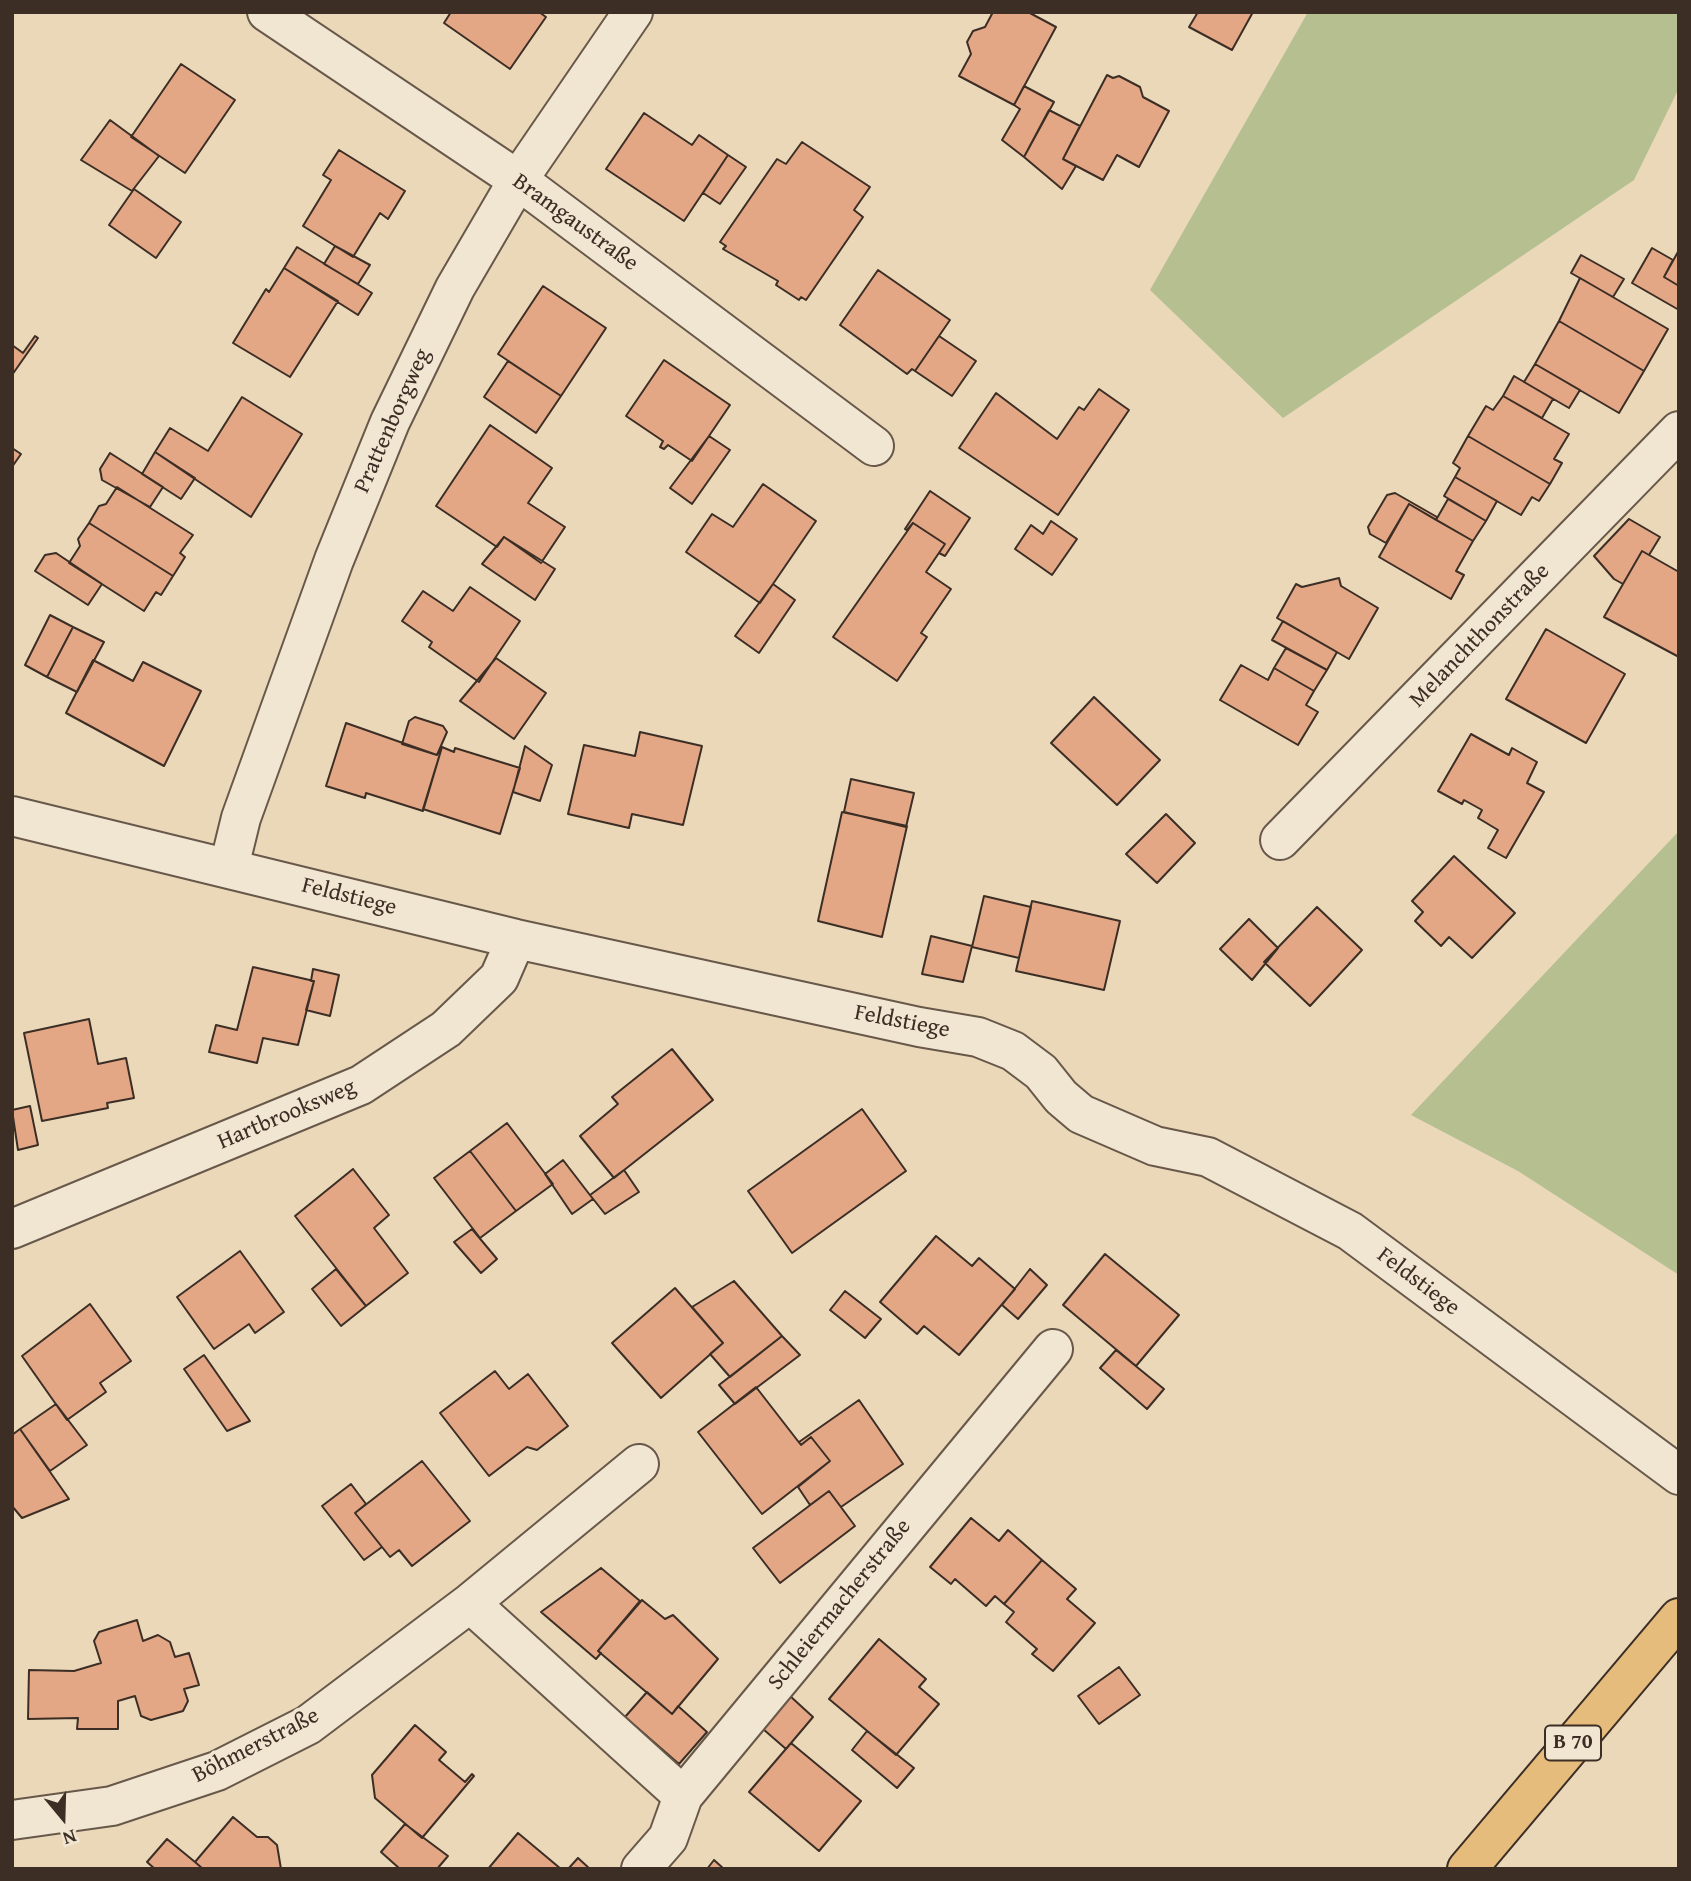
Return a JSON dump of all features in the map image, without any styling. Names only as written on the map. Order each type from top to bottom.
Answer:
[{"type":"main road","name":"B 70","points":[[1467,1869],[1679,1618]]},
{"type":"street","name":"Bramgaustraße","points":[[267,12],[518,180],[874,446]]},
{"type":"street","name":"Prattenborgweg","points":[[229,867],[242,818],[330,572],[390,422],[455,289],[518,180],[633,12]]},
{"type":"street","name":"Melanchthonstraße","points":[[1280,840],[1679,431]]},
{"type":"street","name":"Feldstiege","points":[[12,816],[516,939],[919,1027],[978,1037],[1013,1051],[1041,1072],[1061,1097],[1081,1114],[1155,1146],[1208,1157],[1350,1231],[1679,1475]]},
{"type":"street","name":"Hartbrooksweg","points":[[12,1229],[361,1085],[446,1028],[473,1003],[499,978],[516,939]]},
{"type":"street","name":"Schleiermacherstraße","points":[[641,1869],[668,1838],[683,1796],[1053,1349]]},
{"type":"street","name":"Böhmerstraße","points":[[12,1820],[112,1806],[217,1771],[308,1725],[470,1603],[639,1464]]},
{"type":"street","points":[[470,1603],[683,1796]]},
{"type":"green space","points":[[1308,12],[1679,12],[1679,88],[1634,180],[1283,418],[1150,290]]},
{"type":"green space","points":[[1679,831],[1679,1275],[1518,1171],[1411,1115]]},
{"type":"building","points":[[451,12],[539,12],[546,17],[510,69],[444,23]]},
{"type":"building","points":[[993,12],[1028,12],[1056,27],[1014,105],[959,76],[971,54],[967,42],[973,31],[985,27]]},
{"type":"building","points":[[1198,12],[1253,12],[1232,50],[1189,27]]},
{"type":"building","points":[[181,64],[235,100],[185,173],[131,137]]},
{"type":"building","points":[[1107,75],[1113,78],[1119,76],[1140,87],[1143,97],[1169,111],[1139,167],[1117,155],[1103,180],[1063,159]]},
{"type":"building","points":[[1024,86],[1054,102],[1024,157],[1002,140],[1020,109],[1014,105]]},
{"type":"building","points":[[1049,110],[1080,126],[1063,159],[1076,166],[1062,189],[1024,157]]},
{"type":"building","points":[[644,113],[692,145],[699,135],[728,155],[684,221],[606,169]]},
{"type":"building","points":[[110,120],[159,156],[132,191],[81,160]]},
{"type":"building","points":[[802,142],[870,187],[854,210],[863,217],[806,300],[801,297],[799,300],[776,285],[778,281],[723,249],[726,246],[720,242],[777,159],[786,164]]},
{"type":"building","points":[[339,150],[405,191],[388,219],[380,213],[353,257],[303,226],[331,180],[323,175]]},
{"type":"building","points":[[728,155],[746,167],[720,204],[703,193]]},
{"type":"building","points":[[134,189],[181,222],[156,258],[109,225]]},
{"type":"building","points":[[335,246],[370,265],[358,284],[324,264]]},
{"type":"building","points":[[297,247],[372,293],[358,315],[284,268]]},
{"type":"building","points":[[1652,248],[1673,260],[1664,277],[1679,286],[1679,310],[1632,283]]},
{"type":"building","points":[[1679,250],[1679,286],[1664,277]]},
{"type":"building","points":[[1581,255],[1624,279],[1613,297],[1571,273]]},
{"type":"building","points":[[284,268],[338,301],[290,377],[233,343],[266,289],[269,292]]},
{"type":"building","points":[[878,270],[950,320],[915,371],[912,369],[907,374],[840,325]]},
{"type":"building","points":[[1580,278],[1668,329],[1644,371],[1559,321]]},
{"type":"building","points":[[543,286],[606,328],[561,396],[498,354]]},
{"type":"building","points":[[1559,321],[1644,371],[1619,413],[1535,364]]},
{"type":"building","points":[[35,336],[38,338],[12,375],[12,345],[23,353]]},
{"type":"building","points":[[939,336],[976,361],[952,396],[915,371]]},
{"type":"building","points":[[664,360],[730,405],[692,461],[668,445],[664,449],[660,447],[663,441],[626,416]]},
{"type":"building","points":[[508,361],[561,396],[536,433],[484,397]]},
{"type":"building","points":[[1535,364],[1580,390],[1569,408],[1524,382]]},
{"type":"building","points":[[1514,376],[1553,399],[1542,418],[1503,396]]},
{"type":"building","points":[[1099,389],[1129,410],[1058,515],[959,448],[996,393],[1057,439],[1079,407],[1084,410]]},
{"type":"building","points":[[1503,396],[1569,434],[1554,459],[1562,463],[1550,484],[1468,436],[1486,406],[1493,410]]},
{"type":"building","points":[[242,397],[302,434],[251,517],[155,452],[170,428],[208,451]]},
{"type":"building","points":[[490,425],[552,468],[528,503],[565,527],[541,563],[504,537],[497,547],[436,506]]},
{"type":"building","points":[[709,436],[730,450],[692,504],[670,488]]},
{"type":"building","points":[[1468,436],[1550,484],[1539,501],[1532,497],[1521,515],[1455,477],[1460,468],[1453,463]]},
{"type":"building","points":[[12,448],[21,454],[12,467]]},
{"type":"building","points":[[155,452],[195,478],[181,499],[142,474]]},
{"type":"building","points":[[110,453],[163,487],[150,507],[102,480],[100,469]]},
{"type":"building","points":[[1455,477],[1497,501],[1486,521],[1444,496]]},
{"type":"building","points":[[763,484],[816,521],[760,603],[686,552],[712,514],[733,527]]},
{"type":"building","points":[[117,487],[193,535],[180,553],[185,557],[173,576],[89,523],[99,506],[106,504]]},
{"type":"building","points":[[930,491],[970,518],[945,556],[939,553],[945,544],[913,523],[905,529]]},
{"type":"building","points":[[1395,493],[1437,517],[1436,520],[1409,504],[1386,543],[1370,534],[1368,527],[1387,495]]},
{"type":"building","points":[[1448,499],[1486,521],[1473,541],[1436,520]]},
{"type":"building","points":[[1409,504],[1473,541],[1456,571],[1464,575],[1451,599],[1379,557]]},
{"type":"building","points":[[1629,519],[1660,537],[1649,555],[1642,551],[1623,584],[1614,579],[1594,556]]},
{"type":"building","points":[[1051,521],[1077,539],[1052,575],[1015,549],[1031,525],[1043,534]]},
{"type":"building","points":[[89,523],[173,576],[161,595],[156,592],[144,611],[69,563],[80,546],[78,539]]},
{"type":"building","points":[[913,523],[945,544],[926,572],[951,589],[921,633],[927,637],[897,681],[833,637]]},
{"type":"building","points":[[504,537],[555,569],[535,600],[482,564]]},
{"type":"building","points":[[1642,551],[1679,572],[1679,657],[1604,617]]},
{"type":"building","points":[[56,553],[102,584],[88,605],[35,571],[45,555]]},
{"type":"building","points":[[1339,578],[1341,586],[1378,608],[1349,659],[1277,618],[1296,584],[1302,587]]},
{"type":"building","points":[[773,584],[795,600],[759,653],[735,636]]},
{"type":"building","points":[[470,587],[520,621],[479,682],[429,647],[432,642],[402,621],[423,591],[453,611]]},
{"type":"building","points":[[50,615],[73,627],[47,677],[25,665]]},
{"type":"building","points":[[1283,621],[1337,652],[1327,670],[1272,640]]},
{"type":"building","points":[[73,627],[104,642],[77,692],[47,677]]},
{"type":"building","points":[[1546,629],[1625,674],[1586,743],[1506,699]]},
{"type":"building","points":[[1286,648],[1327,670],[1314,691],[1274,668]]},
{"type":"building","points":[[496,658],[546,693],[514,739],[460,701]]},
{"type":"building","points":[[93,660],[133,681],[143,662],[201,691],[164,766],[66,713]]},
{"type":"building","points":[[1241,665],[1268,680],[1274,668],[1314,691],[1306,705],[1318,712],[1298,745],[1220,700]]},
{"type":"building","points":[[1094,697],[1160,760],[1117,805],[1051,743]]},
{"type":"building","points":[[415,717],[443,726],[447,732],[437,755],[402,744],[409,721]]},
{"type":"building","points":[[346,723],[437,755],[442,747],[423,811],[366,793],[365,798],[326,786]]},
{"type":"building","points":[[640,732],[702,746],[683,825],[632,814],[629,828],[568,814],[584,745],[635,756]]},
{"type":"building","points":[[1471,734],[1509,755],[1512,748],[1537,762],[1527,783],[1544,792],[1506,858],[1488,848],[1498,830],[1478,818],[1482,810],[1464,800],[1462,804],[1438,791]]},
{"type":"building","points":[[525,746],[552,765],[540,801],[513,792]]},
{"type":"building","points":[[442,747],[454,752],[455,748],[520,768],[500,834],[423,809]]},
{"type":"building","points":[[851,779],[914,793],[906,827],[844,812]]},
{"type":"building","points":[[842,812],[907,826],[882,937],[818,921]]},
{"type":"building","points":[[1166,814],[1195,843],[1157,883],[1126,854]]},
{"type":"building","points":[[1454,856],[1515,913],[1472,958],[1449,937],[1441,946],[1415,921],[1423,912],[1412,901]]},
{"type":"building","points":[[984,896],[1031,907],[1019,958],[972,947]]},
{"type":"building","points":[[1032,901],[1120,921],[1104,990],[1016,971]]},
{"type":"building","points":[[1317,907],[1362,950],[1310,1006],[1264,962]]},
{"type":"building","points":[[1249,919],[1278,948],[1252,980],[1220,949]]},
{"type":"building","points":[[931,936],[972,946],[963,982],[922,974]]},
{"type":"building","points":[[253,967],[314,981],[298,1045],[263,1038],[257,1063],[209,1052],[216,1025],[237,1030]]},
{"type":"building","points":[[313,969],[339,975],[330,1016],[306,1010],[314,981],[311,981]]},
{"type":"building","points":[[89,1019],[98,1064],[126,1058],[134,1098],[107,1103],[108,1108],[42,1121],[24,1033]]},
{"type":"building","points":[[672,1049],[713,1100],[614,1178],[580,1136],[618,1104],[612,1097]]},
{"type":"building","points":[[30,1106],[38,1145],[18,1150],[12,1110]]},
{"type":"building","points":[[862,1109],[906,1171],[792,1253],[748,1191]]},
{"type":"building","points":[[507,1123],[553,1184],[516,1211],[470,1151]]},
{"type":"building","points":[[470,1151],[516,1211],[480,1238],[434,1178]]},
{"type":"building","points":[[563,1160],[593,1199],[572,1214],[545,1174]]},
{"type":"building","points":[[353,1169],[389,1215],[374,1228],[408,1273],[366,1306],[295,1216]]},
{"type":"building","points":[[624,1170],[639,1192],[605,1214],[590,1195]]},
{"type":"building","points":[[472,1229],[497,1259],[481,1273],[454,1242]]},
{"type":"building","points":[[936,1236],[972,1266],[979,1258],[1015,1289],[959,1355],[924,1326],[917,1334],[880,1302]]},
{"type":"building","points":[[240,1251],[284,1312],[255,1333],[249,1324],[214,1349],[177,1297]]},
{"type":"building","points":[[1105,1254],[1179,1315],[1136,1366],[1063,1305]]},
{"type":"building","points":[[336,1269],[366,1306],[341,1326],[312,1289]]},
{"type":"building","points":[[1030,1269],[1047,1285],[1018,1319],[1002,1305]]},
{"type":"building","points":[[734,1281],[782,1336],[730,1377],[710,1354],[723,1343],[692,1307]]},
{"type":"building","points":[[675,1288],[723,1343],[661,1398],[612,1343]]},
{"type":"building","points":[[845,1291],[881,1319],[865,1338],[830,1310]]},
{"type":"building","points":[[90,1304],[131,1361],[100,1383],[106,1392],[67,1420],[22,1356]]},
{"type":"building","points":[[782,1336],[800,1355],[735,1404],[719,1385]]},
{"type":"building","points":[[1116,1350],[1164,1389],[1147,1409],[1100,1368]]},
{"type":"building","points":[[204,1355],[250,1421],[227,1431],[184,1369]]},
{"type":"building","points":[[495,1371],[509,1389],[528,1374],[568,1426],[537,1450],[527,1447],[489,1476],[440,1413]]},
{"type":"building","points":[[756,1387],[801,1445],[811,1437],[830,1461],[762,1514],[698,1432]]},
{"type":"building","points":[[859,1400],[903,1464],[841,1507],[829,1491],[810,1505],[798,1487],[830,1461],[811,1437],[801,1445],[799,1442]]},
{"type":"building","points":[[56,1404],[87,1445],[50,1471],[20,1429]]},
{"type":"building","points":[[20,1429],[69,1499],[22,1518],[12,1506],[12,1435]]},
{"type":"building","points":[[422,1461],[470,1521],[412,1566],[399,1550],[390,1557],[355,1513]]},
{"type":"building","points":[[351,1484],[366,1504],[355,1513],[382,1547],[364,1560],[322,1506]]},
{"type":"building","points":[[829,1491],[855,1526],[780,1583],[753,1548]]},
{"type":"building","points":[[971,1518],[999,1541],[1008,1530],[1042,1560],[1004,1604],[995,1596],[986,1606],[955,1579],[951,1584],[930,1567]]},
{"type":"building","points":[[1042,1560],[1076,1589],[1067,1599],[1095,1623],[1053,1671],[1032,1654],[1037,1649],[1006,1622],[1014,1612],[1004,1604]]},
{"type":"building","points":[[601,1568],[640,1601],[598,1651],[601,1653],[596,1659],[541,1612]]},
{"type":"building","points":[[642,1600],[665,1619],[673,1615],[718,1659],[672,1714],[598,1651]]},
{"type":"building","points":[[137,1620],[143,1641],[158,1635],[170,1642],[175,1657],[189,1653],[199,1685],[184,1689],[188,1701],[183,1711],[151,1720],[141,1716],[135,1696],[118,1701],[118,1729],[77,1729],[78,1718],[28,1719],[29,1670],[74,1671],[101,1663],[94,1641],[99,1632]]},
{"type":"building","points":[[879,1639],[926,1679],[919,1687],[939,1704],[896,1755],[829,1699]]},
{"type":"building","points":[[1119,1667],[1140,1695],[1099,1724],[1078,1696]]},
{"type":"building","points":[[647,1692],[672,1714],[678,1706],[707,1732],[679,1764],[625,1717]]},
{"type":"building","points":[[790,1696],[813,1717],[786,1749],[763,1729]]},
{"type":"building","points":[[415,1725],[446,1752],[439,1760],[465,1782],[472,1774],[474,1776],[422,1838],[375,1798],[372,1775]]},
{"type":"building","points":[[867,1731],[914,1768],[897,1788],[852,1750]]},
{"type":"building","points":[[791,1743],[861,1801],[819,1851],[749,1792]]},
{"type":"building","points":[[233,1817],[257,1837],[268,1837],[277,1845],[281,1869],[203,1869],[195,1862]]},
{"type":"building","points":[[405,1824],[448,1856],[437,1869],[400,1869],[381,1852]]},
{"type":"building","points":[[518,1833],[561,1869],[488,1869]]},
{"type":"building","points":[[167,1839],[203,1869],[155,1869],[147,1862]]},
{"type":"building","points":[[578,1858],[590,1869],[568,1869]]},
{"type":"building","points":[[714,1860],[724,1869],[707,1869]]}]
